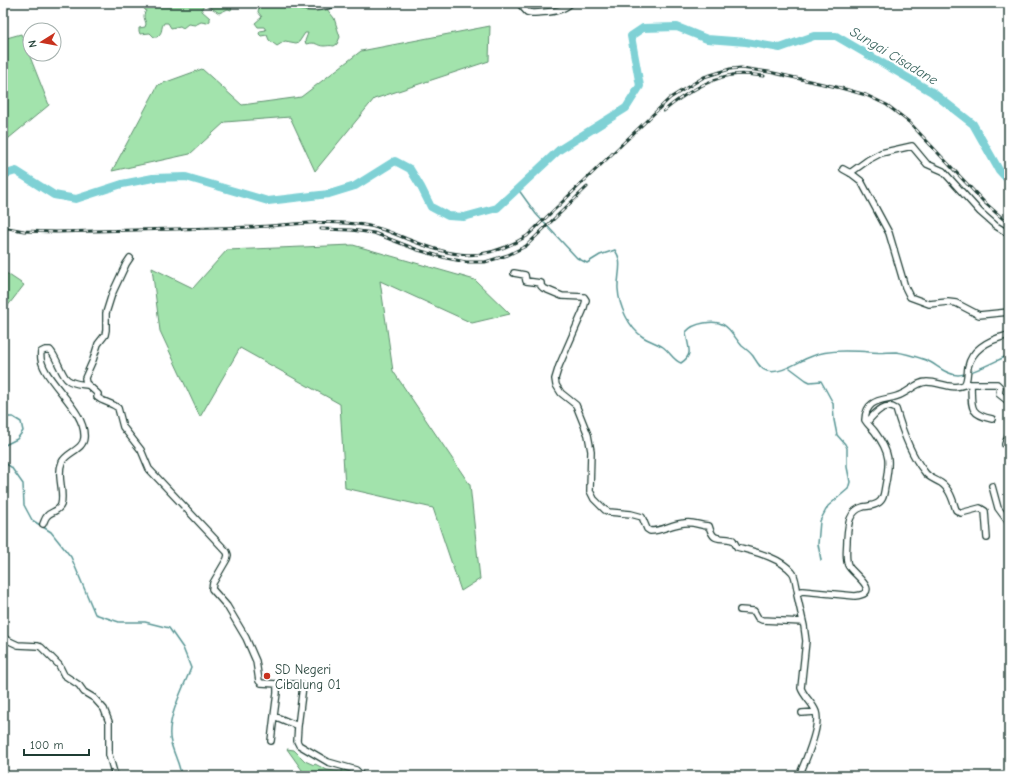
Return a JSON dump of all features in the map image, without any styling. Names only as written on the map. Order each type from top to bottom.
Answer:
[{"type":"street","points":[[291,3],[306,7],[327,6],[338,3]]},
{"type":"street","points":[[519,3],[528,12],[532,13],[559,11],[566,8],[571,3]]},
{"type":"street","points":[[850,173],[881,153],[912,146],[927,164],[943,171],[980,212],[996,226],[1009,234]]},
{"type":"street","points":[[843,169],[861,182],[889,233],[905,287],[910,297],[929,304],[948,302],[956,303],[979,315],[1009,312]]},
{"type":"street","points":[[87,385],[85,381],[86,375],[98,344],[104,336],[106,330],[106,315],[110,299],[130,258]]},
{"type":"street","points":[[514,273],[525,275],[526,280],[541,283],[542,287],[559,296],[584,297],[586,300],[583,311],[559,366],[555,382],[561,393],[576,405],[588,435],[591,451],[590,491],[594,499],[609,512],[631,514],[642,517],[647,529],[650,531],[660,530],[688,522],[694,522],[699,526],[709,526],[711,534],[714,537],[734,540],[737,547],[763,555],[779,562],[793,574],[804,622],[806,645],[801,688],[816,712],[817,723],[800,776]]},
{"type":"street","points":[[992,419],[982,417],[974,412],[972,407],[967,376],[970,359],[994,339],[1009,335]]},
{"type":"street","points":[[43,524],[47,516],[58,510],[61,504],[60,472],[63,461],[82,444],[84,438],[84,431],[79,417],[72,405],[53,384],[40,358],[40,352],[48,349],[51,351],[66,379],[72,382],[87,385],[98,394],[97,397],[102,402],[114,405],[118,408],[123,428],[141,450],[149,469],[227,552],[227,559],[213,583],[212,589],[226,606],[246,638],[256,661],[259,682],[298,684],[303,686],[298,726],[298,744],[328,762],[356,770],[362,776]]},
{"type":"street","points":[[798,593],[802,591],[852,596],[866,591],[865,583],[850,569],[847,563],[847,542],[850,520],[852,515],[858,509],[877,504],[881,501],[884,495],[889,467],[888,458],[884,447],[865,419],[870,407],[877,401],[899,396],[917,384],[928,382],[954,387],[968,384],[997,384],[1000,387],[999,394],[1009,402]]},
{"type":"street","points":[[867,422],[880,409],[889,407],[896,409],[910,449],[918,463],[927,475],[942,484],[951,495],[956,510],[961,513],[980,508],[985,510],[988,538]]},
{"type":"street","points":[[1009,433],[1005,444],[1009,447]]},
{"type":"street","points":[[992,486],[998,508],[1009,523]]},
{"type":"street","points":[[740,610],[754,610],[758,618],[762,620],[804,622]]},
{"type":"street","points":[[3,638],[18,645],[41,647],[59,665],[64,675],[79,685],[84,692],[100,703],[108,717],[109,756],[115,776]]},
{"type":"street","points":[[271,741],[277,684]]},
{"type":"street","points":[[802,713],[816,712]]},
{"type":"street","points":[[274,716],[298,726]]},
{"type":"green space","points":[[143,3],[233,3],[231,10],[228,9],[219,13],[204,5],[202,11],[210,18],[210,21],[207,23],[201,22],[195,25],[188,24],[183,28],[180,26],[171,28],[168,23],[164,23],[160,33],[157,37],[154,37],[150,33],[140,34],[139,31],[139,28],[145,27],[146,24],[144,16],[146,11],[143,7]]},
{"type":"green space","points":[[256,3],[328,3],[326,8],[334,18],[340,37],[337,44],[334,46],[321,46],[314,43],[306,44],[305,41],[308,33],[305,33],[299,42],[296,43],[285,41],[277,46],[269,40],[267,35],[261,36],[259,34],[260,31],[266,30],[264,27],[258,27],[255,23],[262,17],[258,12],[259,6]]},
{"type":"green space","points":[[490,26],[489,61],[374,99],[315,171],[290,117],[225,122],[190,154],[112,171],[158,85],[202,69],[242,105],[301,97],[361,51]]},
{"type":"green space","points":[[21,34],[22,62],[32,62],[49,105],[3,143],[3,39]]},
{"type":"green space","points":[[353,245],[475,280],[510,314],[472,323],[380,281],[393,371],[470,485],[480,579],[461,591],[433,508],[345,488],[340,404],[240,348],[200,417],[160,331],[152,268],[193,288],[227,250]]},
{"type":"green space","points":[[3,271],[24,285],[3,312]]},
{"type":"green space","points":[[287,749],[294,750],[305,761],[327,770],[341,772],[346,765],[363,776],[301,776],[302,770]]},
{"type":"waterway","points":[[3,7],[19,3]]},
{"type":"waterway","name":"Sungai Cisadane","points":[[3,175],[16,171],[54,195],[76,199],[122,184],[153,178],[186,177],[268,201],[329,194],[355,186],[395,161],[410,169],[431,207],[448,216],[464,217],[497,208],[559,150],[626,108],[640,86],[631,36],[643,28],[677,27],[707,39],[746,42],[780,48],[814,36],[836,36],[932,92],[973,124],[999,170],[1009,181]]},
{"type":"waterway","points":[[518,189],[536,214],[577,258],[587,263],[600,255],[615,250],[620,264],[618,284],[620,302],[629,322],[638,333],[663,347],[681,363],[685,360],[689,353],[686,332],[697,325],[712,322],[727,327],[761,367],[772,372],[789,367],[818,354],[854,351],[903,353],[926,360],[949,373],[958,375],[977,370],[1009,355]]},
{"type":"waterway","points":[[790,368],[810,382],[821,381],[833,403],[837,435],[847,448],[847,467],[850,482],[848,489],[828,506],[820,521],[818,544],[821,560]]},
{"type":"waterway","points":[[3,417],[13,417],[21,422],[23,431],[17,439],[3,446]]},
{"type":"waterway","points":[[3,462],[11,467],[23,484],[24,505],[32,520],[51,532],[71,557],[95,614],[119,622],[145,622],[169,628],[183,648],[191,668],[176,705],[170,725],[171,743],[181,776]]},
{"type":"waterway","points":[[307,776],[318,772],[338,776]]},
{"type":"railway","points":[[3,227],[24,231],[56,232],[255,227],[337,222],[375,227],[424,245],[453,253],[467,255],[495,251],[511,245],[527,236],[670,98],[704,77],[730,69],[741,68],[769,72],[841,88],[866,95],[887,105],[909,122],[984,202],[1009,224]]},
{"type":"railway","points":[[664,111],[696,88],[714,80],[736,74],[764,76]]},
{"type":"railway","points":[[321,229],[351,230],[374,233],[418,250],[446,258],[466,262],[485,262],[508,255],[526,246],[587,187]]},
{"type":"place","name":"SD Negeri Cibalung 01","points":[[267,676]]}]
